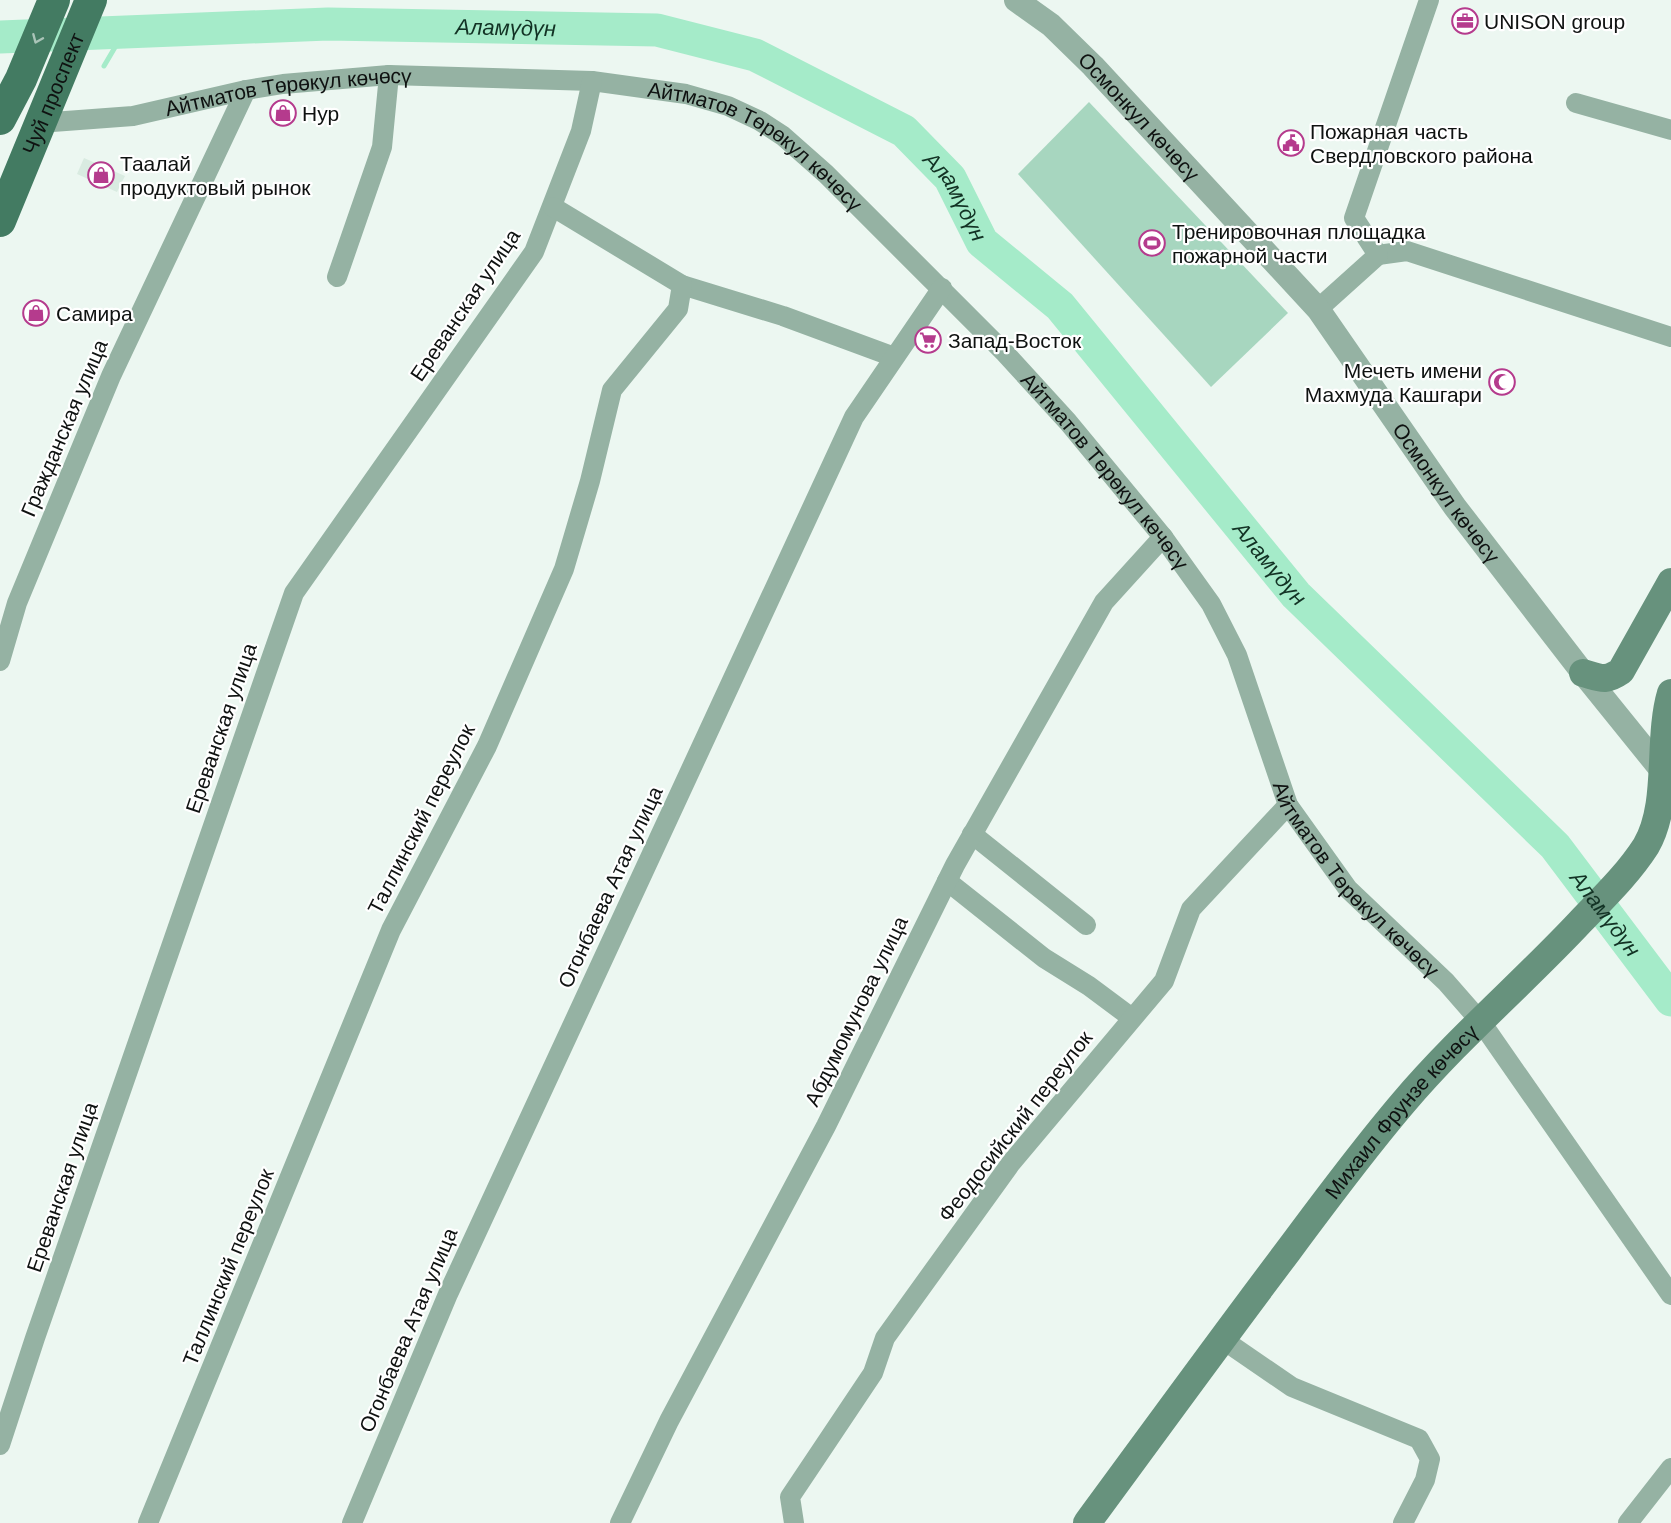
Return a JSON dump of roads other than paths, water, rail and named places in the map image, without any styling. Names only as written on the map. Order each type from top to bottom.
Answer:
[{"type":"main road","name":"Чуй проспект","points":[[0,119],[21,79],[54,0]]},
{"type":"main road","name":"Чуй проспект","points":[[0,221],[90,0]]},
{"type":"main road","points":[[1582,673],[1605,679],[1621,671],[1671,582]]},
{"type":"main road","name":"Михаил Фрунзе көчөсү","points":[[1088,1523],[1221,1339],[1404,1102],[1550,954],[1624,875],[1646,845],[1654,829],[1667,778],[1666,717],[1671,693]]},
{"type":"street","name":"Осмонкул көчөсү","points":[[1016,0],[1051,26],[1093,66],[1318,309],[1455,507],[1582,673],[1667,778]]},
{"type":"street","points":[[1378,255],[1354,218],[1429,0]]},
{"type":"street","points":[[337,277],[382,147],[389,75]]},
{"type":"street","name":"Айтматов Төрөкул көчөсү","points":[[0,125],[133,116],[246,90],[283,84],[389,75],[592,81],[686,94],[728,106],[760,121],[783,136],[826,174],[1005,353],[1068,422],[1163,537],[1211,604],[1237,655],[1288,805],[1348,889],[1446,982],[1481,1022],[1671,1295]]},
{"type":"street","name":"Ереванская улица","points":[[0,1445],[35,1338],[294,593],[534,252],[581,131],[592,81]]},
{"type":"street","name":"Гражданская улица","points":[[0,661],[17,603],[111,376],[246,90]]},
{"type":"street","points":[[1576,103],[1671,130]]},
{"type":"street","points":[[553,207],[681,285],[783,316],[894,357]]},
{"type":"street","points":[[1318,309],[1378,255],[1407,251],[1671,337]]},
{"type":"street","name":"Таллинский переулок","points":[[148,1523],[391,930],[487,746],[564,569],[590,481],[612,390],[678,309],[681,285]]},
{"type":"street","name":"Огонбаева Атая улица","points":[[352,1523],[448,1294],[854,417],[942,288]]},
{"type":"street","name":"Абдумомунова улица","points":[[620,1523],[669,1421],[826,1126],[972,834],[1104,602],[1163,537]]},
{"type":"street","name":"Феодосийский переулок","points":[[794,1523],[790,1497],[873,1373],[885,1338],[1011,1163],[1164,981],[1191,909],[1288,805]]},
{"type":"street","points":[[972,834],[1086,925]]},
{"type":"street","points":[[947,880],[1044,958],[1089,986],[1132,1018]]},
{"type":"street","points":[[1221,1339],[1292,1387],[1419,1439],[1430,1459],[1425,1480],[1403,1523]]},
{"type":"street","points":[[1628,1523],[1671,1468]]},
{"type":"waterway","name":"Аламүдүн","points":[[0,37],[328,24],[657,30],[755,55],[904,131],[950,178],[982,242],[1060,306],[1296,595],[1555,846],[1671,1000]]},
{"type":"waterway","points":[[104,66],[124,32]]},
{"type":"place","name":"UNISON group","points":[[1465,21]]},
{"type":"place","name":"Нур","points":[[283,113]]},
{"type":"place","name":"Пожарная часть Свердловского района","points":[[1291,143]]},
{"type":"place","name":"Таалай продуктовый рынок","points":[[101,175]]},
{"type":"place","name":"Тренировочная площадка пожарной части","points":[[1152,243]]},
{"type":"place","name":"Самира","points":[[36,313]]},
{"type":"place","name":"Запад-Восток","points":[[928,340]]},
{"type":"place","name":"Мечеть имени Махмуда Кашгари","points":[[1502,382]]}]
